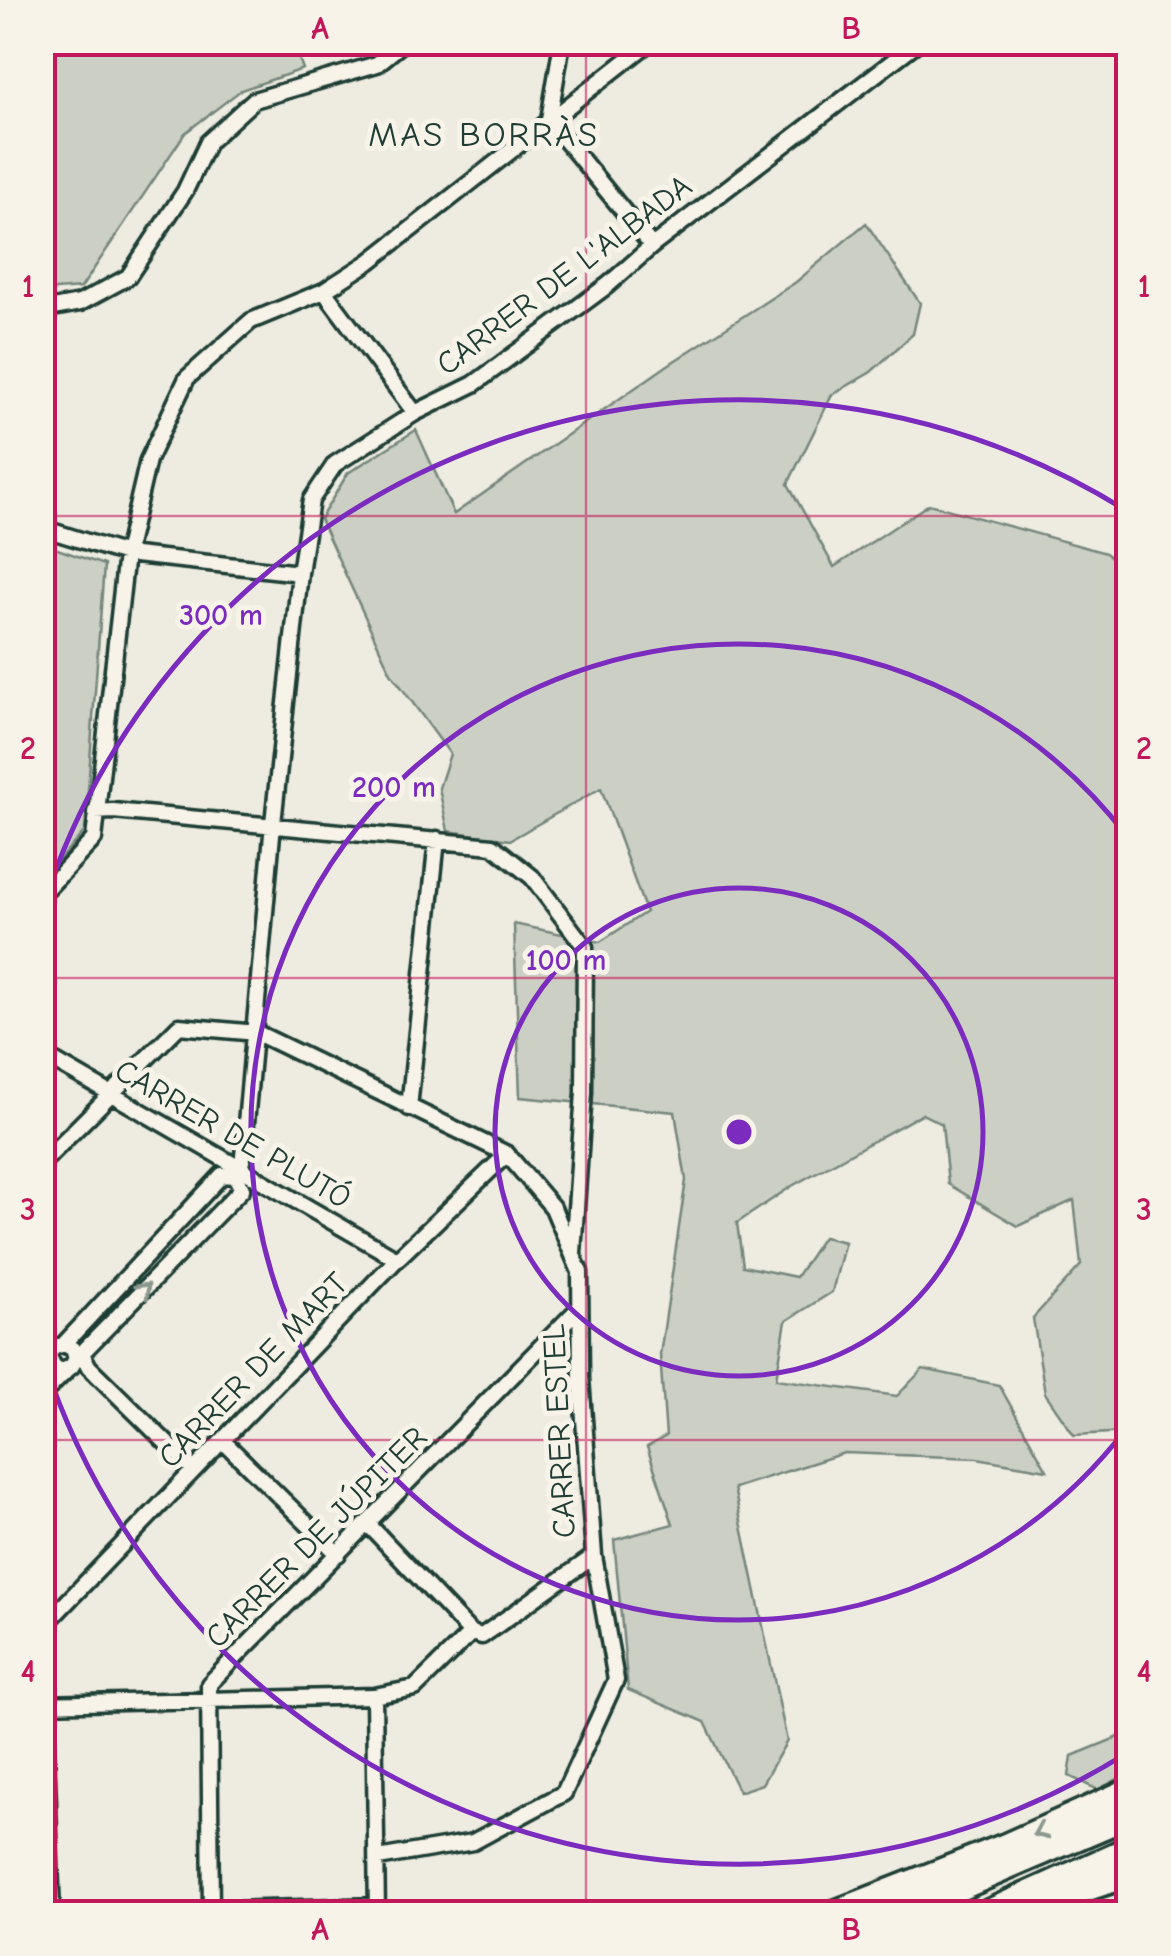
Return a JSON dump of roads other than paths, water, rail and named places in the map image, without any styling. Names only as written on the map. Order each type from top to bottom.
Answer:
[{"type":"highway","points":[[834,1914],[990,1854],[1128,1792]]},
{"type":"highway","points":[[897,1914],[1128,1815]]},
{"type":"highway","points":[[986,1914],[1128,1850]]},
{"type":"highway","points":[[1009,1914],[1128,1874]]},
{"type":"street","points":[[42,310],[80,303],[128,277],[185,191],[208,142],[254,100],[377,64],[404,42]]},
{"type":"street","points":[[562,42],[549,120],[652,246]]},
{"type":"street","points":[[42,894],[94,839],[94,812],[126,554],[148,460],[188,378],[251,321],[324,291],[369,262],[650,42]]},
{"type":"street","name":"CARRER DE L'ALBADA","points":[[42,1395],[242,1189],[239,1172],[257,1033],[273,823],[311,500],[335,464],[415,413],[474,384],[918,42]]},
{"type":"street","points":[[324,291],[415,413]]},
{"type":"street","points":[[42,528],[126,554],[300,573]]},
{"type":"street","points":[[94,812],[273,823],[493,846],[532,877],[585,948],[584,1092],[573,1255]]},
{"type":"street","points":[[409,1108],[437,839]]},
{"type":"street","points":[[42,1163],[179,1026],[257,1033]]},
{"type":"street","name":"CARRER ESTEL","points":[[257,1033],[508,1154],[553,1208],[580,1272],[581,1378],[594,1556],[616,1680],[564,1793],[473,1842],[378,1858]]},
{"type":"street","name":"CARRER DE PLUTÓ","points":[[42,1054],[239,1172],[397,1259]]},
{"type":"street","name":"CARRER DE MART","points":[[42,1628],[397,1259],[508,1154]]},
{"type":"street","points":[[50,1352],[222,1175],[239,1172]]},
{"type":"street","name":"CARRER DE JÚPITER","points":[[211,1911],[209,1684],[580,1307]]},
{"type":"street","points":[[50,1352],[72,1349],[75,1361]]},
{"type":"street","points":[[50,1352],[54,1368],[75,1361],[89,1367],[194,1470]]},
{"type":"street","points":[[223,1441],[338,1554]]},
{"type":"street","points":[[368,1524],[471,1633],[482,1636],[594,1556]]},
{"type":"street","points":[[44,1704],[374,1696],[416,1688],[471,1633]]},
{"type":"street","points":[[42,1639],[52,1914]]},
{"type":"street","points":[[211,1911],[378,1910],[374,1696]]},
{"type":"district","name":"MAS BORRÀS","points":[[484,134]]}]
